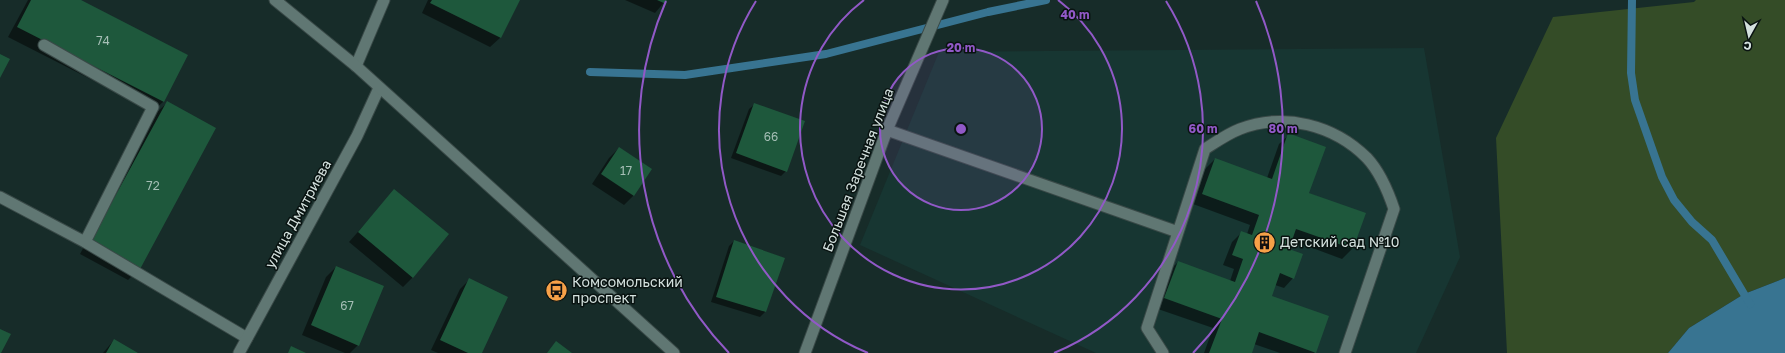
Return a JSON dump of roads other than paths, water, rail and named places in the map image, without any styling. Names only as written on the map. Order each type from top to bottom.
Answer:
[{"type":"street","points":[[275,0],[356,66],[674,353]]},
{"type":"street","points":[[356,66],[384,0]]},
{"type":"street","name":"Большая Заречная улица","points":[[805,353],[887,130],[944,0]]},
{"type":"street","points":[[44,45],[153,107],[85,242]]},
{"type":"street","name":"улица Дмитриева","points":[[239,353],[357,136],[379,88]]},
{"type":"street","points":[[1163,353],[1147,328],[1205,149],[1240,129],[1280,121],[1300,123],[1320,128],[1337,135],[1353,146],[1367,159],[1379,174],[1388,191],[1394,209],[1344,353]]},
{"type":"street","points":[[887,130],[1178,232]]},
{"type":"street","points":[[0,197],[85,242],[247,338]]},
{"type":"water","points":[[1785,278],[1785,353],[1668,353],[1689,328],[1744,294]]},
{"type":"waterway","points":[[590,72],[685,75],[826,54],[988,12],[1046,0]]},
{"type":"waterway","points":[[1632,0],[1631,73],[1635,100],[1662,177],[1674,200],[1692,222],[1712,240],[1750,304]]},
{"type":"place","name":"Детский сад №10","points":[[1264,242]]},
{"type":"place","name":"Комсомольский проспект","points":[[557,290]]}]
